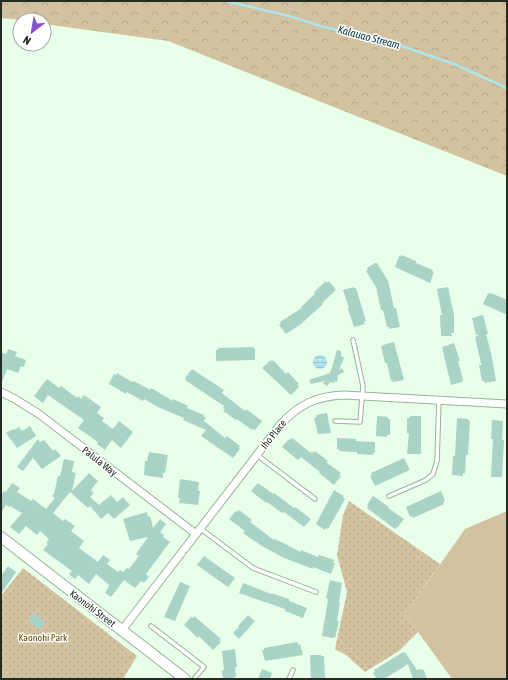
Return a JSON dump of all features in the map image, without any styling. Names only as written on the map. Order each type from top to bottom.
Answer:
[{"type":"street","name":"Palula Way","points":[[1,392],[39,414],[198,531]]},
{"type":"street","name":"Iho Place","points":[[122,630],[284,421],[302,406],[325,397],[344,395],[507,404]]},
{"type":"street","name":"Kaonohi Street","points":[[1,537],[185,679]]},
{"type":"lane","points":[[335,421],[360,422],[363,386],[353,340]]},
{"type":"lane","points":[[389,496],[426,480],[433,474],[437,461],[440,400]]},
{"type":"lane","points":[[257,455],[315,499]]},
{"type":"lane","points":[[198,531],[253,568],[316,592]]},
{"type":"lane","points":[[151,626],[204,667],[194,679]]},
{"type":"lane","points":[[289,679],[293,670]]},
{"type":"green space","points":[[1,1],[507,1],[507,176],[168,41],[52,25],[52,12],[12,12],[12,19],[1,18]]},
{"type":"green space","points":[[349,501],[440,564],[405,614],[418,632],[399,651],[365,672],[346,655],[335,649],[347,592],[337,555],[343,515]]},
{"type":"green space","points":[[507,511],[507,679],[452,679],[405,614],[465,529]]},
{"type":"green space","name":"Kaonohi Park","points":[[23,568],[137,656],[123,679],[1,679],[1,596]]},
{"type":"water","points":[[317,355],[323,355],[327,359],[327,365],[323,369],[317,369],[313,365],[313,359]]},
{"type":"building","points":[[401,255],[433,270],[432,271],[434,272],[430,283],[395,267],[399,256],[401,257]]},
{"type":"building","points":[[377,263],[388,281],[400,327],[389,329],[389,327],[387,327],[383,310],[381,310],[376,287],[366,271],[368,270],[367,268]]},
{"type":"building","points":[[326,281],[327,283],[329,281],[336,290],[301,324],[286,334],[279,325],[281,323],[280,322],[302,308],[301,307],[315,294],[314,292]]},
{"type":"building","points":[[354,287],[356,288],[366,321],[364,321],[365,324],[354,327],[343,290]]},
{"type":"building","points":[[448,287],[454,315],[454,333],[451,333],[452,336],[441,336],[440,315],[442,315],[437,289]]},
{"type":"building","points":[[488,293],[507,300],[507,315],[483,304]]},
{"type":"building","points":[[483,315],[488,334],[486,334],[496,381],[485,383],[482,381],[479,365],[482,365],[475,337],[479,335],[476,335],[472,318]]},
{"type":"building","points":[[394,342],[404,380],[393,382],[392,380],[391,381],[387,363],[385,363],[381,346]]},
{"type":"building","points":[[454,343],[460,361],[458,361],[463,380],[462,382],[451,385],[442,347]]},
{"type":"building","points":[[218,348],[255,348],[255,360],[216,361],[216,350],[218,350]]},
{"type":"building","points":[[8,349],[17,352],[15,356],[26,360],[24,367],[21,366],[18,373],[7,369],[1,384],[1,352],[6,354]]},
{"type":"building","points":[[337,350],[341,351],[341,356],[344,358],[339,370],[342,368],[344,372],[338,375],[337,382],[330,382],[327,386],[323,383],[325,381],[311,384],[309,380],[330,373]]},
{"type":"building","points":[[271,360],[272,362],[273,360],[286,374],[288,372],[299,384],[297,385],[299,387],[291,395],[262,368]]},
{"type":"building","points":[[192,369],[224,390],[222,393],[245,411],[246,409],[262,421],[255,430],[252,430],[223,411],[225,409],[223,408],[224,406],[185,380]]},
{"type":"building","points":[[117,373],[132,382],[134,381],[150,390],[151,388],[173,401],[173,399],[188,406],[187,408],[204,415],[204,417],[206,417],[204,421],[225,438],[227,436],[240,446],[240,449],[233,458],[201,436],[206,430],[183,420],[184,418],[158,407],[144,399],[143,401],[127,392],[126,394],[109,384],[114,374],[116,375]]},
{"type":"building","points":[[47,379],[59,388],[61,386],[77,398],[78,396],[81,399],[84,395],[101,407],[97,413],[104,418],[102,421],[113,429],[119,421],[133,432],[121,448],[112,440],[105,450],[97,444],[98,442],[78,428],[84,420],[48,395],[43,403],[34,396]]},
{"type":"building","points":[[327,413],[331,433],[318,434],[314,418],[317,417],[316,415]]},
{"type":"building","points":[[377,416],[388,417],[388,419],[390,419],[390,435],[387,435],[387,437],[376,436]]},
{"type":"building","points":[[410,416],[421,416],[421,454],[407,454],[409,433],[407,433],[407,418],[410,418]]},
{"type":"building","points":[[457,418],[468,419],[470,421],[468,455],[466,455],[465,474],[463,473],[463,476],[452,475],[453,456],[455,456]]},
{"type":"building","points":[[492,420],[503,421],[502,440],[504,440],[502,477],[491,477],[493,439],[491,439]]},
{"type":"building","points":[[30,426],[36,436],[17,448],[6,433],[19,427],[22,431]]},
{"type":"building","points":[[292,438],[311,453],[312,451],[313,453],[315,451],[328,461],[326,462],[341,473],[339,475],[341,476],[334,485],[301,457],[298,460],[282,447],[289,439],[290,440]]},
{"type":"building","points":[[337,438],[375,442],[375,453],[373,453],[373,455],[339,451],[339,449],[337,449]]},
{"type":"building","points":[[38,439],[40,442],[44,440],[53,451],[55,449],[61,456],[42,469],[33,458],[23,471],[17,467]]},
{"type":"building","points":[[149,452],[168,455],[163,478],[144,475],[145,461],[147,461]]},
{"type":"building","points":[[404,458],[410,470],[375,486],[370,476],[372,475],[371,473]]},
{"type":"building","points":[[64,459],[74,461],[72,472],[76,473],[72,491],[89,473],[98,481],[91,490],[94,493],[90,497],[99,505],[111,495],[117,502],[123,497],[130,505],[114,519],[108,513],[101,519],[90,506],[88,508],[70,492],[53,513],[63,521],[65,519],[75,526],[71,531],[84,541],[79,548],[98,562],[103,555],[110,560],[107,564],[118,572],[120,570],[123,572],[127,568],[129,569],[139,556],[136,554],[148,537],[130,541],[123,519],[147,512],[148,517],[150,516],[153,528],[160,519],[166,524],[160,532],[164,535],[163,537],[170,542],[146,574],[149,577],[144,583],[141,581],[135,588],[124,580],[111,597],[105,593],[109,586],[108,584],[96,574],[89,584],[78,575],[75,579],[69,574],[72,571],[43,550],[48,544],[46,543],[49,539],[40,531],[37,535],[26,526],[19,534],[10,527],[22,513],[6,505],[1,513],[1,495],[4,491],[6,492],[12,483],[20,488],[17,492],[31,501],[33,499],[46,509],[55,498],[52,496],[54,494],[58,476],[60,476]]},
{"type":"building","points":[[180,479],[199,482],[198,491],[200,491],[198,505],[179,503],[180,498],[178,498]]},
{"type":"building","points":[[258,483],[311,519],[304,527],[284,512],[282,513],[267,502],[266,503],[251,491]]},
{"type":"building","points":[[334,490],[344,496],[343,497],[345,499],[328,529],[326,528],[325,530],[316,524]]},
{"type":"building","points":[[441,491],[445,501],[443,502],[444,504],[413,518],[412,516],[410,517],[406,507]]},
{"type":"building","points":[[373,496],[404,519],[397,528],[396,527],[395,529],[367,508],[367,505]]},
{"type":"building","points":[[239,510],[252,520],[250,522],[274,540],[275,539],[301,552],[301,550],[318,557],[319,555],[334,560],[333,563],[335,563],[331,574],[284,558],[262,546],[243,533],[245,531],[229,519],[236,511],[238,512]]},
{"type":"building","points":[[204,556],[235,578],[228,587],[197,565]]},
{"type":"building","points":[[8,566],[16,572],[1,594],[1,576]]},
{"type":"building","points":[[330,580],[342,583],[337,621],[339,621],[335,638],[322,636],[328,599],[326,598]]},
{"type":"building","points":[[180,582],[190,586],[175,621],[164,617]]},
{"type":"building","points":[[243,583],[289,599],[289,601],[307,608],[303,618],[285,611],[285,609],[239,593]]},
{"type":"building","points":[[34,613],[46,622],[40,630],[28,621]]},
{"type":"building","points":[[248,615],[255,621],[239,639],[233,633]]},
{"type":"building","points":[[194,616],[221,639],[219,640],[221,642],[213,650],[199,636],[198,638],[184,625],[191,617],[193,618]]},
{"type":"building","points":[[298,642],[303,655],[265,661],[262,650],[264,650],[264,648]]},
{"type":"building","points":[[235,649],[237,667],[235,667],[236,677],[234,677],[234,679],[223,679],[222,670],[224,670],[222,651]]},
{"type":"building","points":[[405,652],[417,670],[424,670],[427,679],[413,679],[408,664],[384,679],[377,679],[373,673],[375,672],[374,670]]},
{"type":"building","points":[[310,655],[324,656],[325,679],[311,679]]},
{"type":"building","points":[[262,669],[272,673],[270,679],[258,679]]},
{"type":"waterway","name":"Kalauao Stream","points":[[226,1],[289,16],[324,27],[387,41],[454,64],[507,88]]}]
